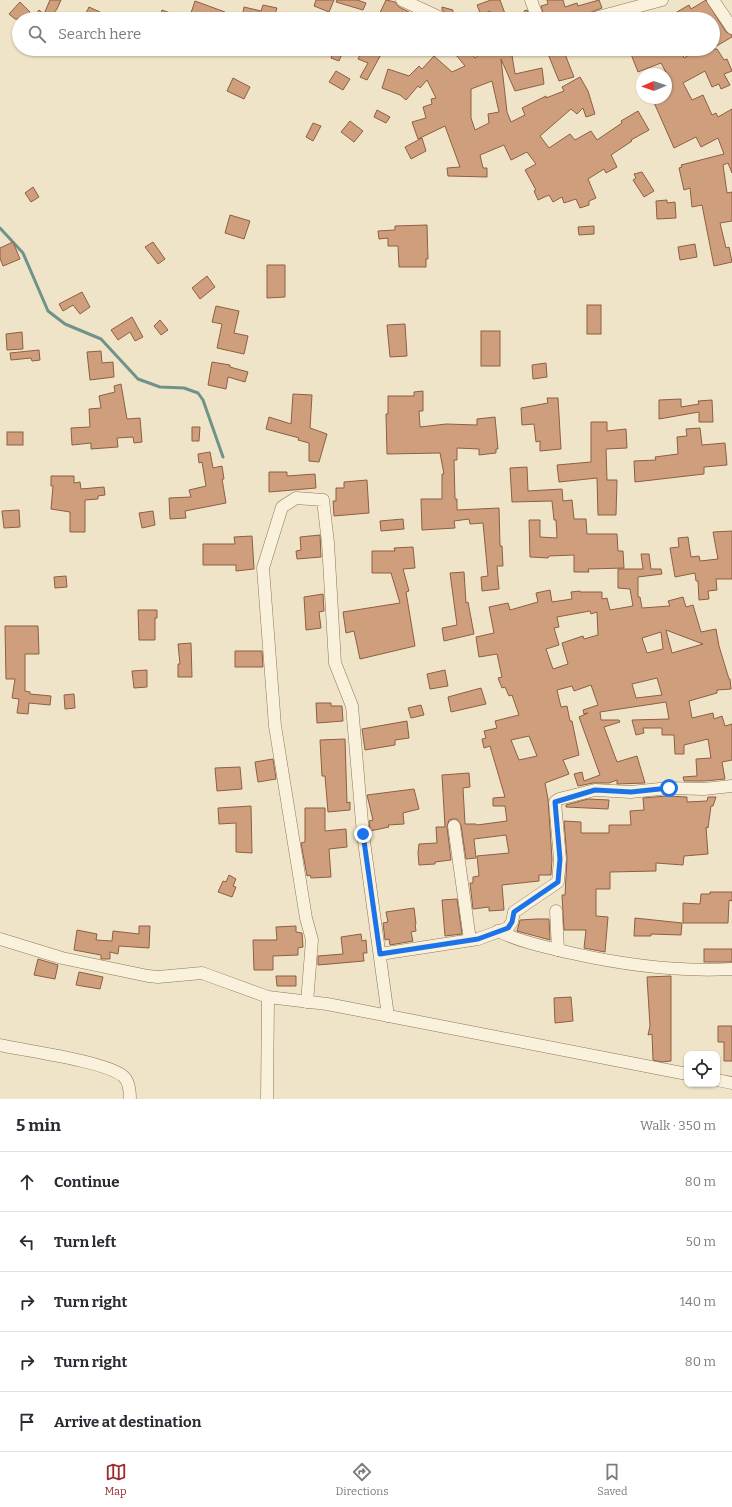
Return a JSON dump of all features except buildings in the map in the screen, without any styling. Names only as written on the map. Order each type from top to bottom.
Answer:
[{"type":"street","points":[[402,0],[428,12]]},
{"type":"street","points":[[531,0],[535,12]]},
{"type":"street","points":[[617,12],[662,0]]},
{"type":"street","points":[[714,0],[732,28]]},
{"type":"street","points":[[307,1002],[312,940],[306,918],[275,726],[263,568],[282,507],[296,498],[323,500],[328,543],[335,663],[352,706],[363,834],[388,1016]]},
{"type":"street","points":[[380,954],[478,939],[508,928],[512,922],[514,912],[558,882],[560,859],[555,802],[595,790],[631,792],[669,788],[704,789],[732,786]]},
{"type":"street","points":[[454,826],[470,940]]},
{"type":"street","points":[[556,911],[558,950]]},
{"type":"street","points":[[498,931],[519,941],[620,964],[695,969],[732,969]]},
{"type":"street","points":[[0,938],[62,958],[148,976],[202,973],[268,997],[388,1016],[684,1073]]},
{"type":"street","points":[[267,1099],[268,997]]},
{"type":"street","points":[[0,1045],[107,1068],[124,1077],[129,1088],[130,1099]]},
{"type":"street","points":[[720,1081],[732,1083]]},
{"type":"waterway","points":[[0,228],[23,253],[48,311],[65,324],[101,339],[138,379],[160,387],[184,388],[198,393],[203,400],[223,457]]},
{"type":"route","points":[[363,834],[380,954],[398,952],[478,939],[508,928],[512,922],[514,912],[558,882],[560,859],[555,802],[559,799],[564,799],[595,790],[631,792],[669,788]]}]
